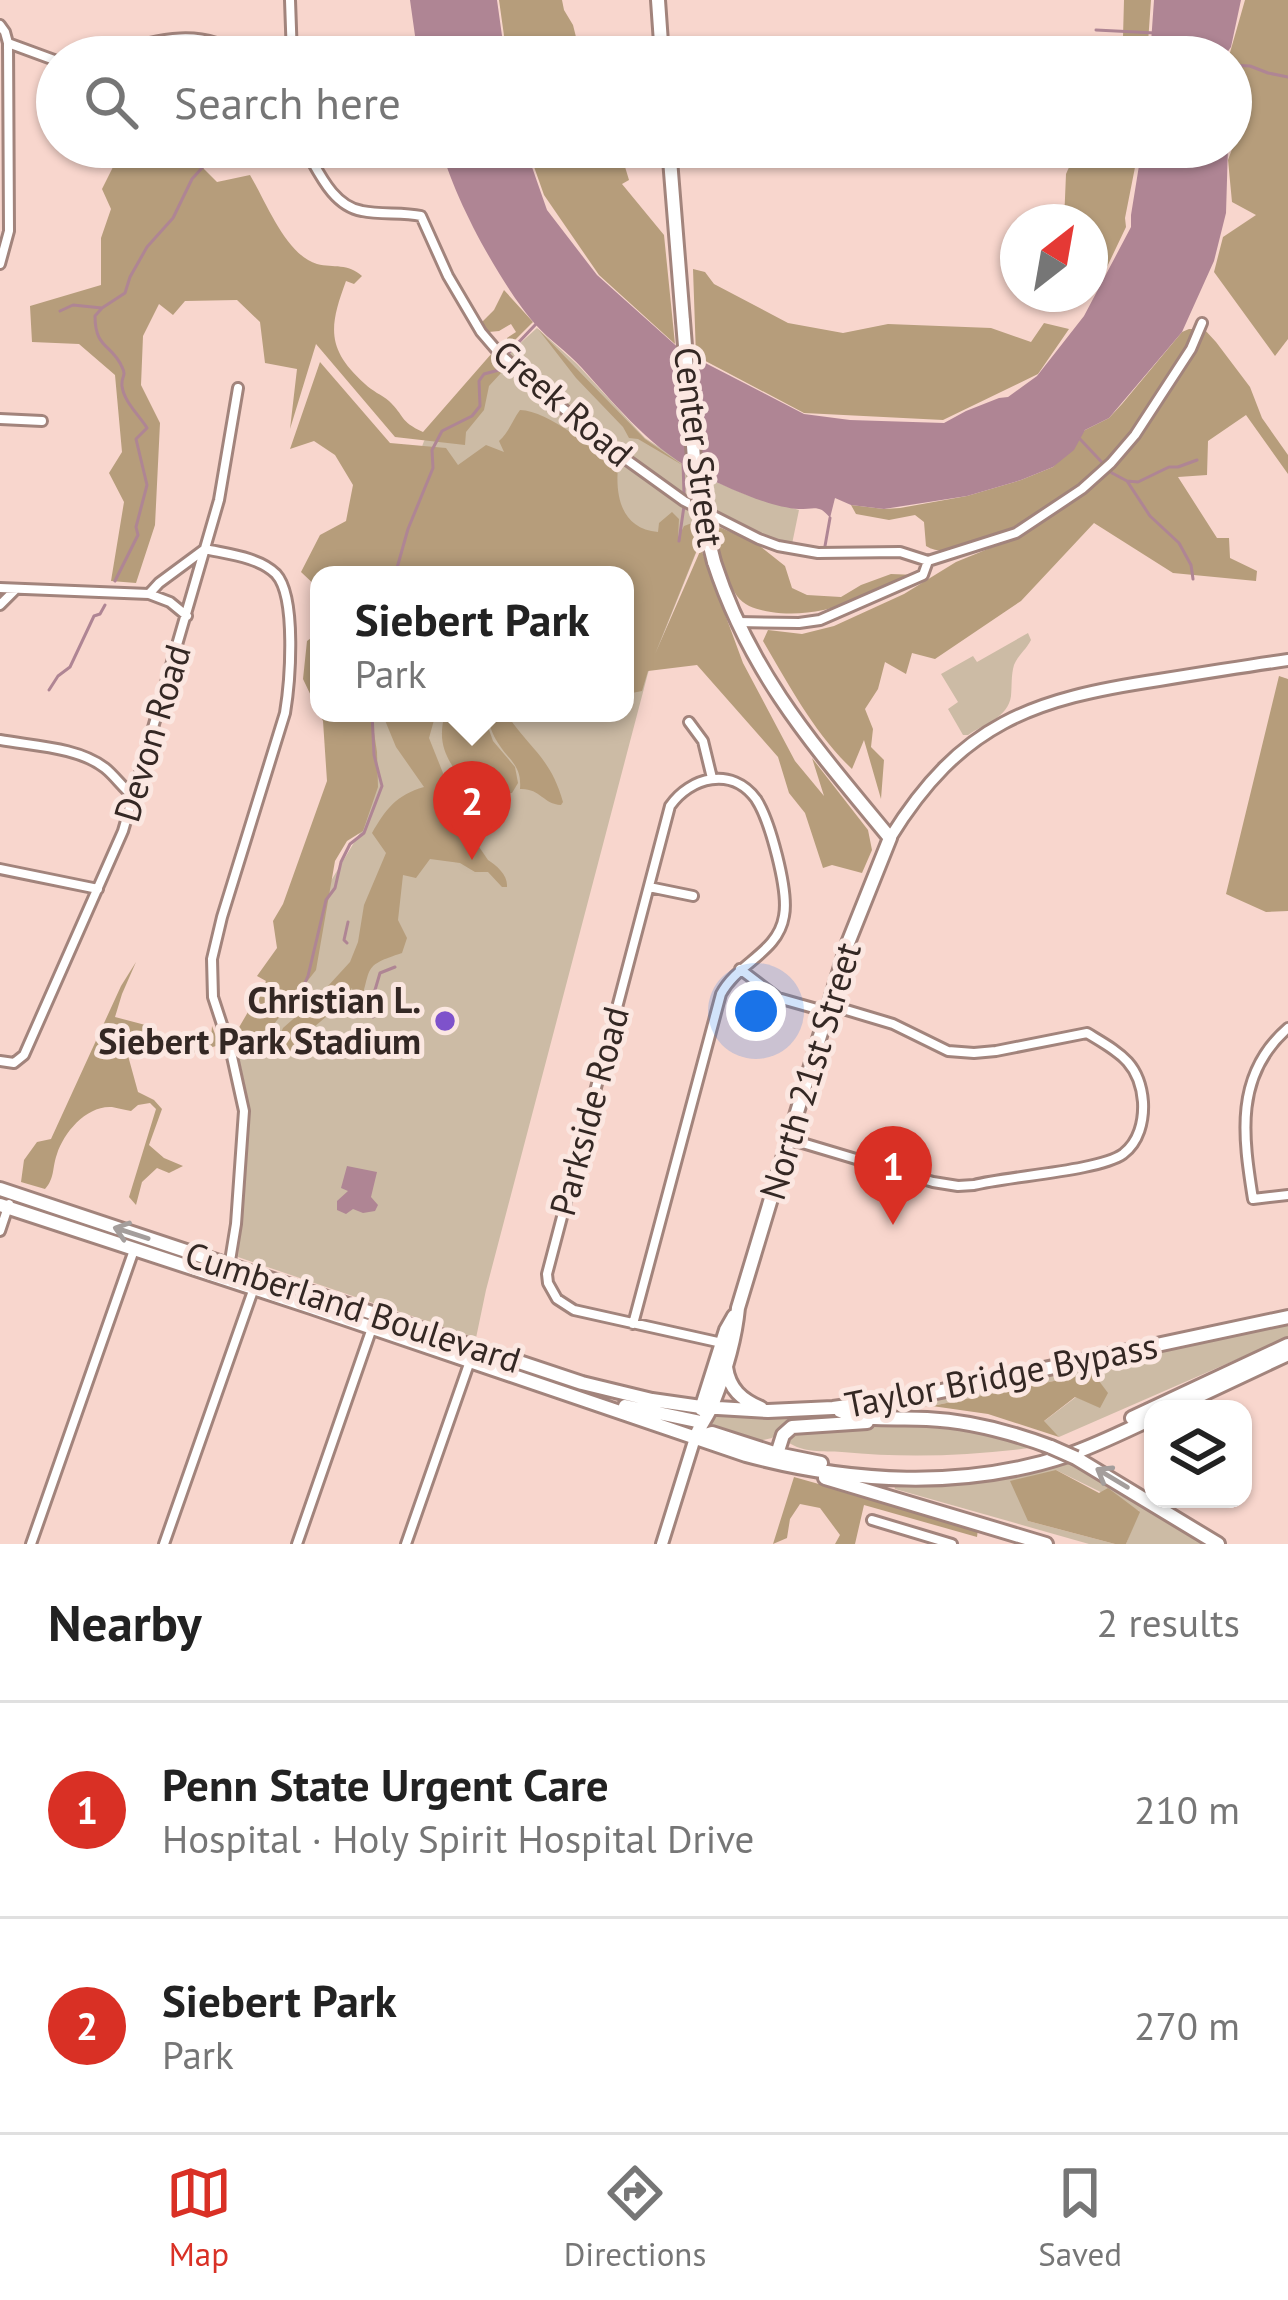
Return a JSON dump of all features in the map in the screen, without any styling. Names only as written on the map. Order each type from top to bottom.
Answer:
[{"type":"main road","points":[[658,0],[661,36]]},
{"type":"main road","name":"Center Street","points":[[671,168],[697,488],[714,562],[736,622],[787,712],[890,838]]},
{"type":"main road","name":"North 21st Street","points":[[695,1438],[860,909],[890,838]]},
{"type":"main road","name":"Cumberland Boulevard","points":[[5,1199],[134,1250],[227,1273]]},
{"type":"main road","name":"Cumberland Boulevard","points":[[5,1199],[582,1383],[706,1407]]},
{"type":"main road","name":"Cumberland Boulevard","points":[[255,1282],[310,1307],[695,1438]]},
{"type":"main road","points":[[310,1307],[332,1307],[369,1319],[386,1317]]},
{"type":"main road","name":"North 21st Street","points":[[706,1407],[726,1361],[738,1308]]},
{"type":"main road","name":"Taylor Bridge Bypass","points":[[706,1407],[833,1408],[913,1397],[1288,1317]]},
{"type":"main road","points":[[772,1457],[896,1471],[960,1469],[1024,1459],[1105,1431],[1288,1345]]},
{"type":"main road","name":"Taylor Bridge Bypass","points":[[1191,1400],[1288,1354]]},
{"type":"main road","points":[[726,1361],[735,1392],[768,1411]]},
{"type":"main road","points":[[571,1394],[701,1423]]},
{"type":"main road","points":[[833,1408],[861,1417],[977,1425],[1051,1447],[1218,1544]]},
{"type":"main road","points":[[772,1457],[792,1427],[904,1418]]},
{"type":"main road","name":"Taylor Bridge Bypass","points":[[695,1438],[874,1478],[961,1477],[1068,1455],[1144,1422]]},
{"type":"main road","points":[[772,1457],[992,1533],[1046,1544]]},
{"type":"street","points":[[290,0],[291,36]]},
{"type":"street","points":[[0,25],[8,44],[9,231],[0,264]]},
{"type":"street","points":[[8,44],[36,54]]},
{"type":"street","name":"Creek Road","points":[[318,168],[341,202],[360,211],[421,216],[481,332],[503,357],[632,464],[713,518],[794,550],[900,552],[928,561],[1016,533],[1108,466],[1136,434],[1191,349],[1202,323]]},
{"type":"street","name":"Devon Road","points":[[0,1061],[18,1062],[31,1040],[123,831],[205,548],[227,462],[238,388]]},
{"type":"street","points":[[0,419],[42,421]]},
{"type":"street","points":[[149,594],[205,548],[270,569],[284,587],[288,614],[285,713],[222,917],[210,975],[244,1111],[236,1224],[227,1273]]},
{"type":"street","points":[[736,622],[820,620],[923,575],[928,561]]},
{"type":"street","points":[[0,588],[149,594],[187,616]]},
{"type":"street","points":[[0,605],[17,589]]},
{"type":"street","points":[[890,838],[924,788],[965,748],[1036,706],[1106,688],[1288,660]]},
{"type":"street","points":[[633,1324],[721,994],[740,969],[766,950],[784,918],[786,895],[757,800],[736,783],[712,778],[703,741],[689,722]]},
{"type":"street","points":[[0,740],[91,760],[133,796]]},
{"type":"street","name":"Parkside Road","points":[[712,778],[689,786],[670,806],[547,1274],[551,1292],[566,1306],[722,1343]]},
{"type":"street","points":[[0,869],[98,889]]},
{"type":"street","points":[[649,886],[693,896]]},
{"type":"street","points":[[740,969],[778,998],[892,1024],[957,1052],[1020,1047],[1087,1033],[1126,1059],[1141,1085],[1138,1136],[1125,1152],[1108,1161],[958,1186],[789,1139]]},
{"type":"street","points":[[1288,1028],[1257,1070],[1244,1133],[1253,1199],[1288,1195]]},
{"type":"street","points":[[0,1231],[5,1199]]},
{"type":"street","points":[[31,1544],[134,1250]]},
{"type":"street","points":[[164,1544],[255,1282]]},
{"type":"street","points":[[297,1544],[372,1328]]},
{"type":"street","points":[[406,1544],[470,1361]]},
{"type":"street","name":"North 21st Street","points":[[662,1544],[695,1438]]},
{"type":"street","points":[[872,1520],[952,1544]]},
{"type":"shaded area","points":[[410,0],[497,0],[502,36],[415,36]]},
{"type":"shaded area","points":[[499,0],[562,0],[576,36],[504,36]]},
{"type":"shaded area","points":[[1124,0],[1151,0],[1148,36],[1123,36]]},
{"type":"shaded area","points":[[1154,0],[1241,0],[1233,36],[1151,36]]},
{"type":"shaded area","points":[[1245,0],[1288,0],[1288,339],[1275,356],[1214,272],[1223,237],[1256,215],[1232,202],[1229,168],[1252,168],[1252,36],[1235,36]]},
{"type":"shaded area","points":[[112,168],[203,168],[217,182],[250,175],[296,250],[317,264],[346,268],[362,276],[354,284],[346,281],[340,297],[334,325],[337,348],[352,371],[410,425],[423,432],[492,353],[501,373],[489,386],[484,410],[466,432],[465,445],[395,437],[316,344],[290,429],[297,369],[265,363],[260,322],[237,300],[185,301],[173,315],[159,304],[143,336],[141,385],[160,423],[155,525],[136,583],[111,581],[124,502],[109,473],[122,452],[115,375],[79,344],[32,342],[30,306],[101,285],[101,238],[111,209],[102,189]]},
{"type":"shaded area","points":[[447,168],[532,168],[547,210],[597,275],[682,351],[804,414],[944,423],[1008,397],[1037,376],[1086,312],[1108,312],[1108,271],[1131,227],[1139,168],[1227,168],[1226,213],[1214,261],[1182,332],[1109,418],[1085,430],[1074,450],[1053,467],[967,496],[884,509],[835,498],[830,518],[820,509],[750,497],[669,454],[540,330],[493,264]]},
{"type":"shaded area","points":[[534,168],[625,168],[629,180],[622,184],[664,235],[675,344],[599,275],[544,195]]},
{"type":"shaded area","points":[[1069,168],[1135,168],[1126,227],[1108,265],[1108,204],[1065,204]]},
{"type":"shaded area","points":[[693,269],[788,323],[843,333],[888,324],[991,328],[1031,342],[1044,323],[1069,329],[1038,374],[943,420],[804,413],[696,356]]},
{"type":"shaded area","points":[[504,290],[533,322],[509,346],[507,338],[516,332],[511,324],[489,332],[482,322]]},
{"type":"shaded area","points":[[537,328],[645,438],[707,478],[799,510],[792,544],[751,530],[675,490],[506,356]]},
{"type":"shaded area","points":[[538,329],[645,439],[684,466],[629,438]]},
{"type":"shaded area","points":[[1189,329],[1204,329],[1216,342],[1250,387],[1262,418],[1288,455],[1288,474],[1246,415],[1208,441],[1207,475],[1178,477],[1217,538],[1229,538],[1230,558],[1257,571],[1256,581],[1173,573],[1094,523],[1021,601],[935,659],[912,653],[906,674],[885,662],[878,689],[865,709],[873,729],[871,747],[884,760],[881,799],[864,740],[852,769],[793,691],[763,641],[768,630],[802,634],[834,626],[904,594],[956,562],[1017,537],[1060,507],[974,546],[939,550],[926,546],[924,522],[915,515],[889,520],[856,514],[851,505],[900,508],[967,496],[1053,467],[1085,430],[1109,418]]},
{"type":"shaded area","points":[[493,356],[691,512],[700,543],[648,673],[476,1338],[238,1257],[249,1130],[235,1040],[361,831],[357,722],[634,722],[634,566],[542,566],[386,549],[424,441]]},
{"type":"shaded area","points":[[320,362],[390,443],[446,448],[458,465],[486,445],[504,452],[499,441],[520,410],[570,432],[618,467],[620,501],[629,519],[658,532],[659,523],[672,512],[679,519],[678,538],[684,526],[692,523],[698,547],[655,654],[701,549],[743,663],[795,761],[824,796],[812,758],[868,830],[872,850],[862,873],[832,865],[823,868],[805,813],[789,793],[778,757],[697,665],[648,671],[642,691],[634,693],[634,566],[310,566],[310,580],[301,572],[320,535],[346,521],[353,485],[335,455],[314,441],[290,449]]},
{"type":"shaded area","points":[[712,524],[756,543],[785,566],[792,588],[807,595],[841,597],[891,574],[917,575],[828,609],[790,614],[762,610],[744,603],[732,588]]},
{"type":"shaded area","points":[[1028,633],[1031,640],[1014,665],[1009,704],[988,724],[963,735],[948,709],[958,702],[941,674],[973,656],[977,662]]},
{"type":"shaded area","points":[[310,639],[310,694],[303,679]]},
{"type":"shaded area","points":[[1279,676],[1288,679],[1288,911],[1266,912],[1226,894]]},
{"type":"shaded area","points":[[323,722],[372,722],[378,787],[363,831],[347,841],[335,861],[316,970],[260,1042],[232,1041],[187,1055],[211,1039],[212,1026],[218,1042],[234,1036],[266,981],[257,976],[277,948],[273,921],[327,781]]},
{"type":"shaded area","points":[[386,722],[433,722],[429,738],[445,778],[445,797],[488,860],[504,875],[507,887],[488,872],[430,859],[416,878],[403,875],[398,920],[407,938],[402,953],[374,965],[360,1004],[352,988],[300,1039],[295,1054],[287,1054],[275,1046],[283,1028],[350,962],[358,942],[364,905],[386,853],[372,833],[393,804],[424,787],[396,747]]},
{"type":"shaded area","points":[[486,722],[493,741],[515,767],[518,783],[512,793],[466,787],[443,744],[443,725]]},
{"type":"shaded area","points":[[489,722],[513,722],[552,774],[561,805],[520,789],[517,769]]},
{"type":"shaded area","points":[[136,962],[115,1017],[153,1027],[139,1034],[124,1033],[133,1039],[127,1052],[138,1092],[162,1109],[149,1145],[183,1166],[169,1173],[157,1168],[142,1182],[136,1205],[129,1197],[156,1109],[150,1103],[131,1111],[112,1107],[85,1115],[65,1137],[45,1189],[21,1182],[24,1160],[37,1142],[51,1139]]},
{"type":"shaded area","points":[[347,1166],[377,1172],[371,1197],[378,1205],[375,1211],[353,1209],[346,1214],[337,1210],[337,1201],[348,1191],[341,1188]]},
{"type":"shaded area","points":[[1288,1324],[1288,1337],[1059,1437],[1043,1422],[1076,1397],[1100,1407],[1093,1373],[932,1406],[889,1408],[890,1404],[931,1400]]},
{"type":"shaded area","points":[[1093,1373],[1108,1393],[1100,1408],[1075,1397],[1044,1421],[1059,1437],[988,1414],[932,1406]]},
{"type":"shaded area","points":[[716,1411],[795,1414],[795,1419],[784,1423],[772,1438],[758,1441],[710,1425]]},
{"type":"shaded area","points":[[907,1424],[970,1430],[1030,1448],[889,1455],[814,1451],[788,1442],[793,1432]]},
{"type":"shaded area","points":[[1067,1461],[1211,1544],[1126,1544],[1139,1511],[1056,1470],[1028,1521],[1115,1544],[1089,1544],[894,1485],[976,1480]]},
{"type":"shaded area","points":[[1056,1470],[1099,1493],[1108,1488],[1140,1512],[1126,1544],[1028,1521],[1010,1481]]},
{"type":"shaded area","points":[[794,1477],[978,1529],[977,1537],[864,1505],[855,1544],[835,1544],[840,1535],[820,1508],[800,1504],[790,1519],[787,1538],[773,1544]]},
{"type":"waterway","points":[[1096,30],[1155,33]]},
{"type":"waterway","points":[[1252,67],[1288,77]]},
{"type":"waterway","points":[[60,311],[73,305],[102,308],[125,293],[147,247],[173,218],[202,168]]},
{"type":"waterway","points":[[102,308],[95,316],[98,335],[122,367],[123,392],[147,428],[136,439],[147,485],[138,535],[115,581]]},
{"type":"waterway","points":[[398,566],[442,431],[472,416],[480,406],[479,381],[484,374],[499,370],[500,362],[536,324]]},
{"type":"waterway","points":[[1080,439],[1112,473],[1127,481],[1150,516],[1179,543],[1193,579]]},
{"type":"waterway","points":[[1127,481],[1138,482],[1197,460]]},
{"type":"waterway","points":[[683,461],[684,495]]},
{"type":"waterway","points":[[679,541],[684,506]]},
{"type":"waterway","points":[[825,546],[830,518]]},
{"type":"waterway","points":[[49,690],[70,667],[94,616],[105,605]]},
{"type":"waterway","points":[[299,996],[341,862],[350,844],[364,833],[382,786],[372,722]]},
{"type":"waterway","points":[[347,943],[348,922]]},
{"type":"waterway","points":[[373,1017],[370,1007],[380,973],[395,967]]},
{"type":"place","name":"Siebert Park","points":[[472,860]]},
{"type":"place","name":"Christian L. Siebert Park Stadium","points":[[445,1021]]},
{"type":"place","name":"Penn State Urgent Care","points":[[893,1225]]}]
